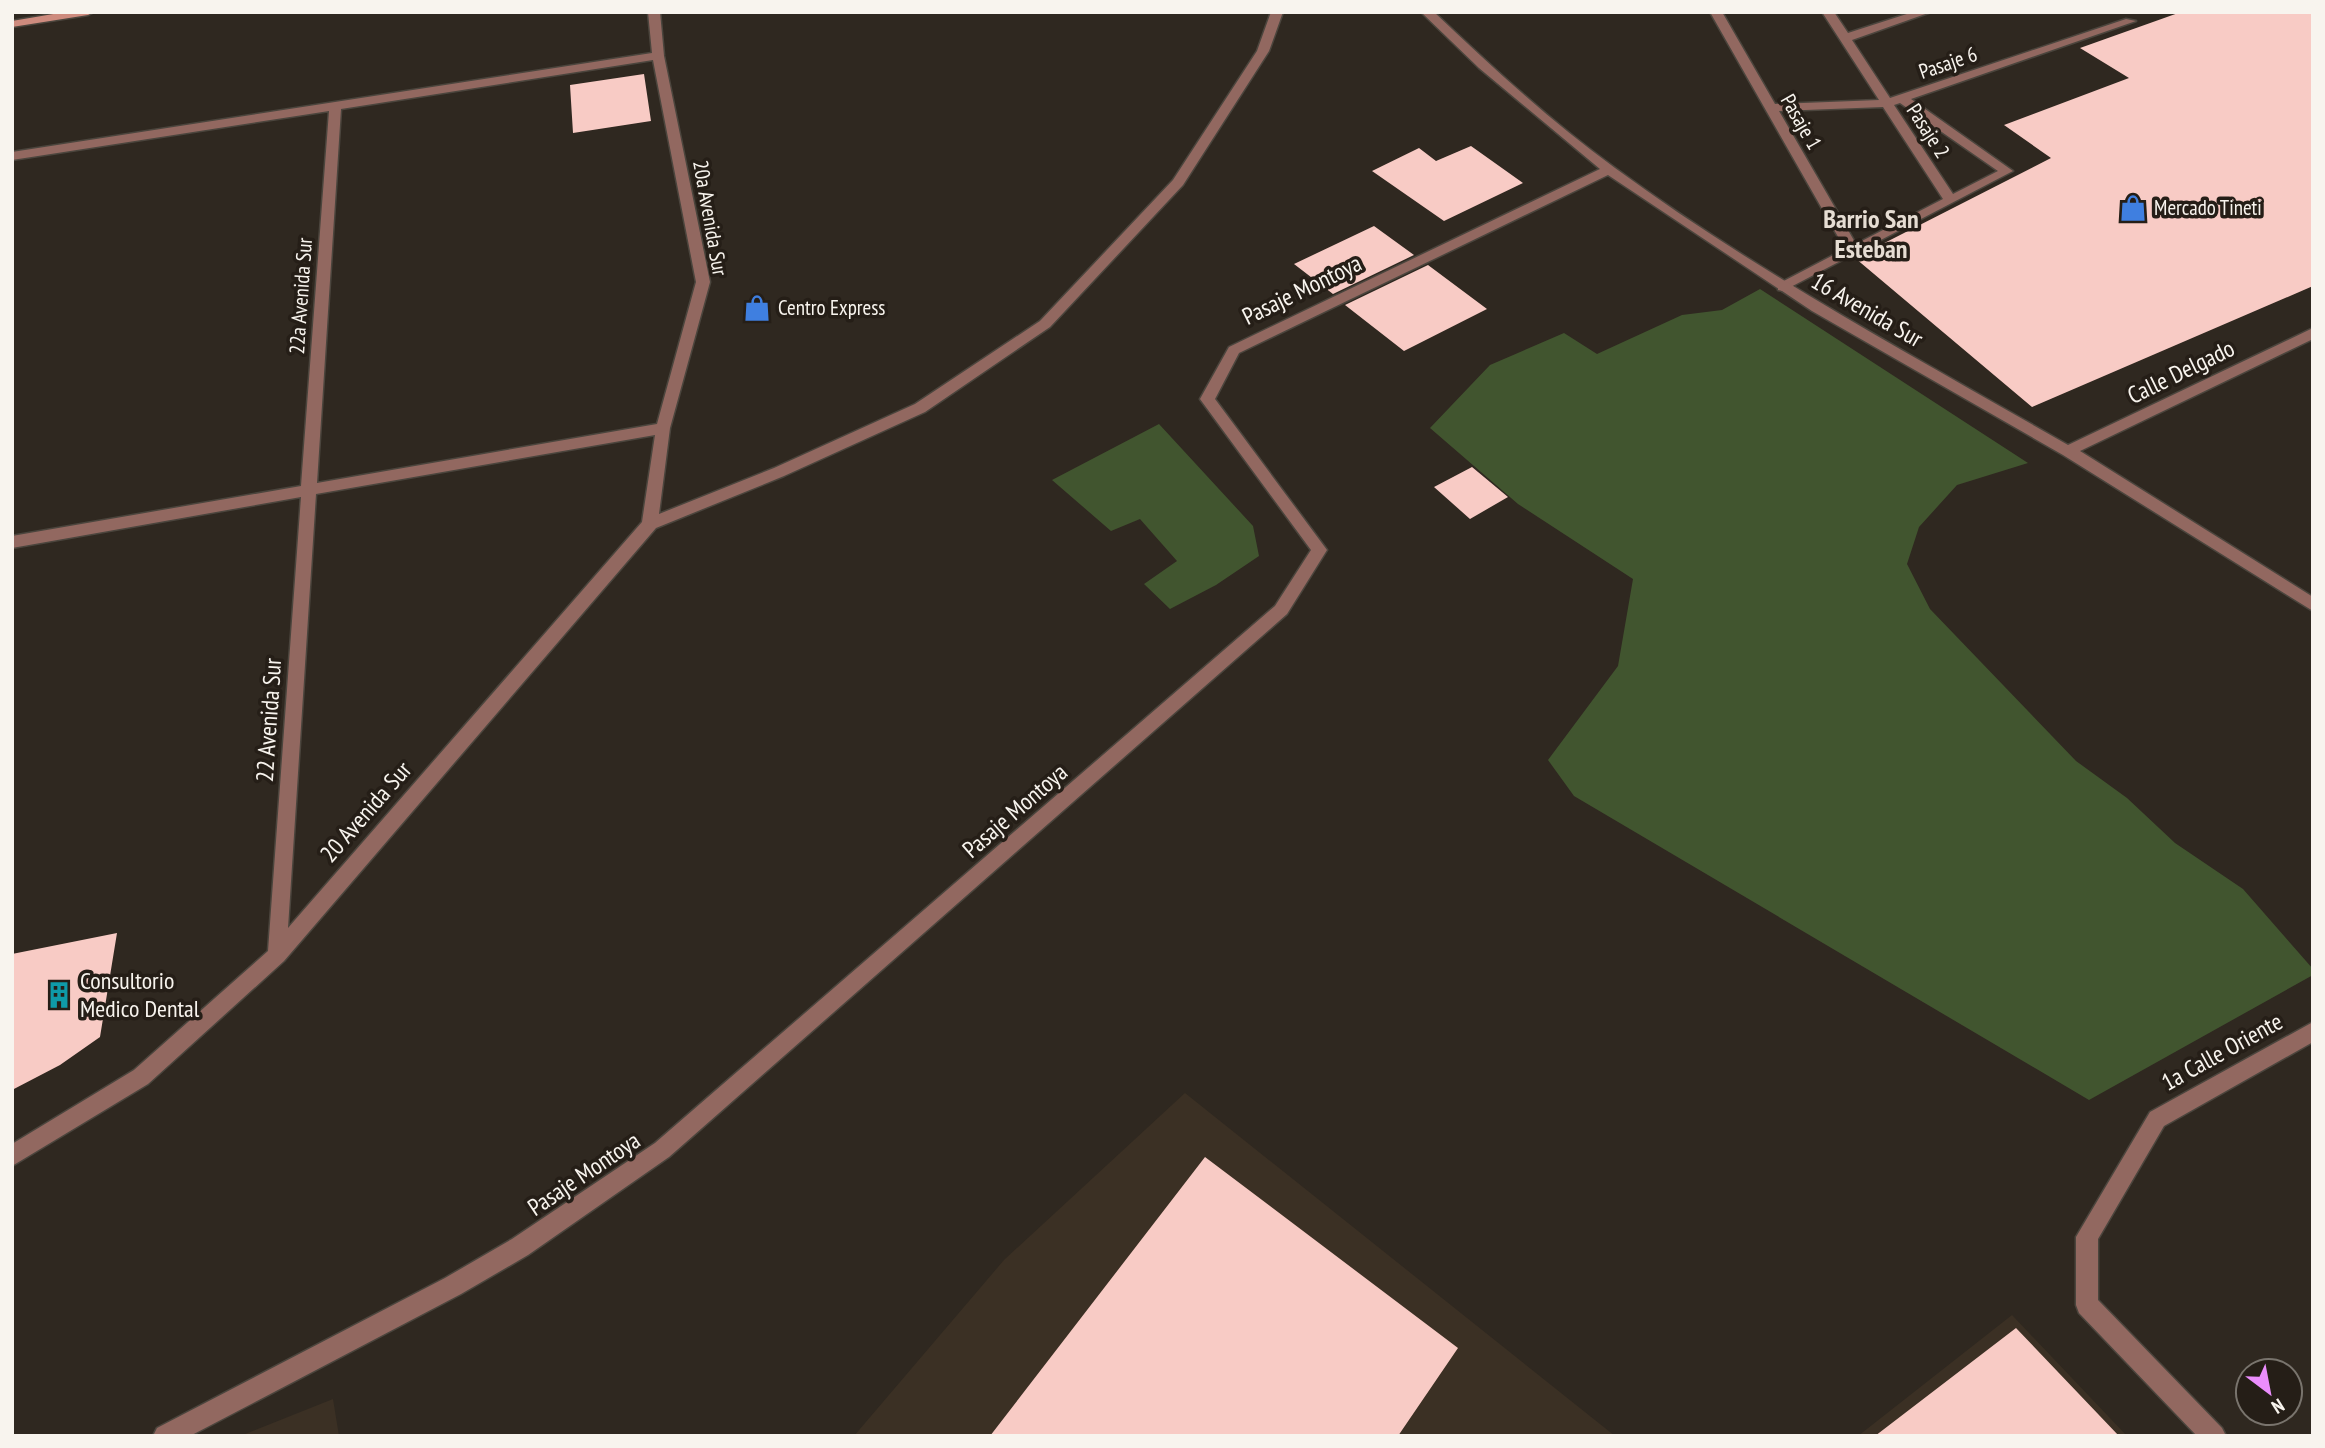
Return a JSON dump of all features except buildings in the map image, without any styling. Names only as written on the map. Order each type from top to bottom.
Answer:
[{"type":"street","points":[[12,24],[88,12]]},
{"type":"street","name":"20a Avenida Sur","points":[[654,12],[658,56],[703,282],[663,428]]},
{"type":"street","points":[[12,542],[663,428],[650,524],[779,472],[920,408],[1045,324],[1178,182],[1263,51],[1277,12]]},
{"type":"street","name":"16 Avenida Sur","points":[[1427,12],[1483,65],[1609,170],[1783,287],[2068,451],[2313,605]]},
{"type":"street","name":"Pasaje 1","points":[[1716,12],[1853,251]]},
{"type":"street","name":"Pasaje 2","points":[[1828,12],[1950,200]]},
{"type":"street","points":[[1845,38],[1925,12]]},
{"type":"street","name":"Pasaje 6","points":[[1771,108],[1888,103],[2130,21],[2114,12]]},
{"type":"street","points":[[12,156],[658,56]]},
{"type":"street","points":[[1783,287],[2007,171],[1902,99]]},
{"type":"street","name":"22a Avenida Sur","points":[[309,489],[335,106]]},
{"type":"street","name":"Pasaje Montoya","points":[[165,1436],[453,1286],[520,1247],[662,1150],[1271,620],[1281,610],[1319,550],[1207,399],[1234,350],[1609,170]]},
{"type":"street","name":"Calle Delgado","points":[[2068,451],[2313,333]]},
{"type":"street","name":"22 Avenida Sur","points":[[277,955],[309,489]]},
{"type":"street","name":"20 Avenida Sur","points":[[12,1156],[142,1077],[277,955],[650,524]]},
{"type":"street","name":"1a Calle Oriente","points":[[2214,1436],[2087,1305],[2087,1237],[2157,1119],[2313,1031]]},
{"type":"shaded area","points":[[1185,1093],[1615,1436],[854,1436],[1004,1260]]},
{"type":"shaded area","points":[[2012,1315],[2127,1436],[1858,1436]]},
{"type":"shaded area","points":[[333,1399],[339,1436],[240,1436]]},
{"type":"green space","points":[[1760,289],[2028,463],[1957,485],[1919,527],[1907,564],[1930,609],[2076,761],[2127,798],[2175,843],[2243,889],[2313,969],[2313,975],[2089,1100],[1574,796],[1548,760],[1618,666],[1633,579],[1518,504],[1430,428],[1490,365],[1564,333],[1597,354],[1682,315],[1722,310]]},
{"type":"green space","points":[[1159,424],[1253,526],[1259,556],[1216,585],[1170,609],[1144,584],[1177,561],[1140,519],[1111,531],[1052,480]]},
{"type":"place","name":"Mercado Tineti","points":[[2133,208]]},
{"type":"place","name":"Centro Express","points":[[757,308]]},
{"type":"place","name":"Consultorio Medico Dental","points":[[59,995]]},
{"type":"district","name":"Barrio San Esteban","points":[[1871,234]]}]
